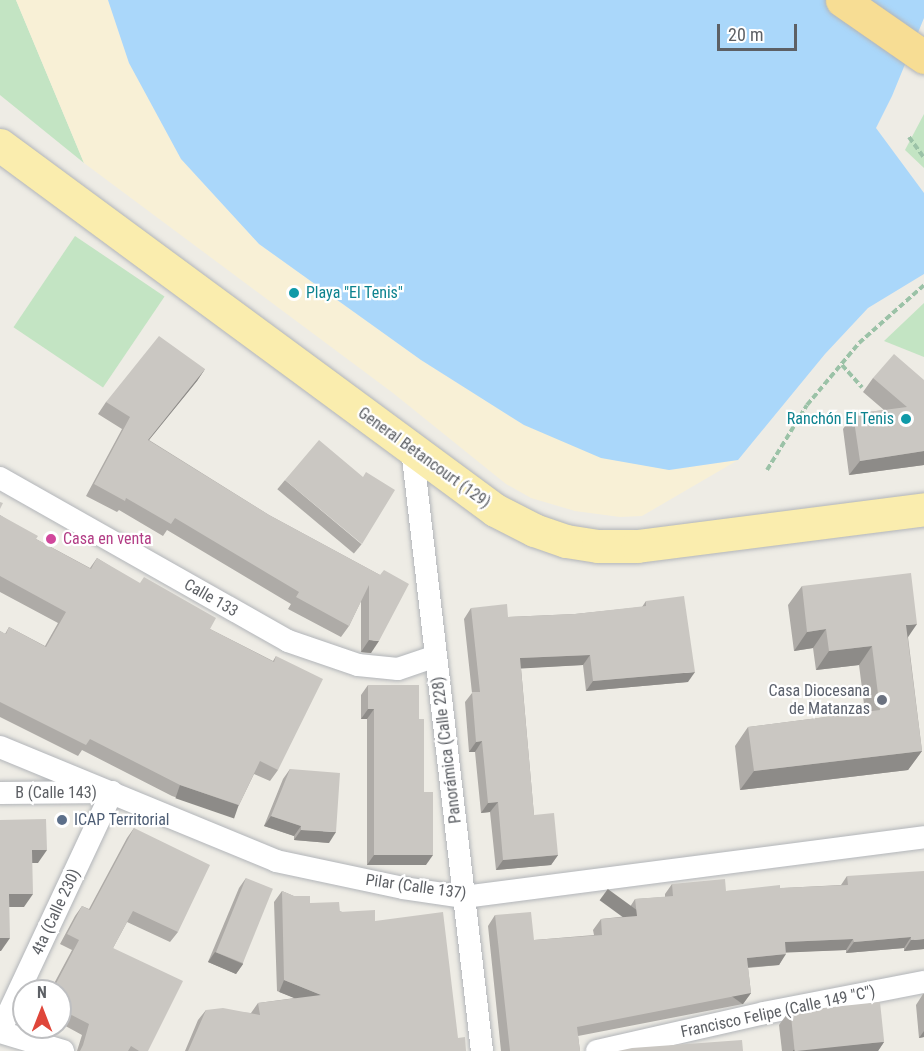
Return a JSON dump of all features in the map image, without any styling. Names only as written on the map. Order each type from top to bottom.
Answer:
[{"type":"highway","points":[[842,0],[924,57]]},
{"type":"main road","name":"General Betancourt (129)","points":[[0,145],[495,510],[534,530],[566,541],[598,546],[637,546],[924,509]]},
{"type":"street","name":"Panorámica (Calle 228)","points":[[412,449],[483,1051]]},
{"type":"street","name":"Calle 133","points":[[0,478],[288,641],[358,665],[398,669],[436,656]]},
{"type":"street","name":"Pilar (Calle 137)","points":[[0,747],[276,861],[403,888],[464,897],[924,837]]},
{"type":"street","name":"B (Calle 143)","points":[[0,793],[112,792]]},
{"type":"street","name":"4ta (Calle 230)","points":[[0,1032],[112,792]]},
{"type":"street","name":"Francisco Felipe (Calle 149 \"C\")","points":[[597,1051],[764,1013],[924,982]]},
{"type":"street","points":[[0,1032],[63,1051]]},
{"type":"path","points":[[909,137],[924,158]]},
{"type":"path","points":[[767,470],[807,405],[860,343],[924,285]]},
{"type":"path","points":[[842,365],[862,387]]},
{"type":"green space","points":[[0,0],[16,0],[84,163],[0,95]]},
{"type":"green space","points":[[924,114],[924,168],[905,150]]},
{"type":"green space","points":[[75,236],[165,296],[103,388],[13,327]]},
{"type":"green space","points":[[924,303],[924,357],[884,341]]},
{"type":"sand","name":"Playa \"El Tenis\"","points":[[16,0],[108,0],[129,63],[181,159],[259,244],[421,360],[524,425],[669,470],[738,460],[642,516],[620,517],[575,511],[531,498],[506,484],[393,393],[84,163]]},
{"type":"water","points":[[108,0],[924,0],[924,18],[892,96],[876,128],[924,193],[924,274],[868,308],[825,354],[738,460],[669,470],[601,458],[524,425],[421,360],[259,244],[181,159],[129,63]]},
{"type":"building","points":[[159,336],[205,369],[148,440],[269,515],[380,575],[384,570],[409,584],[379,641],[369,640],[369,585],[349,626],[296,597],[299,592],[175,518],[171,524],[126,498],[125,501],[94,484],[130,417],[106,402]]},
{"type":"building","name":"Ranchón El Tenis","points":[[894,354],[924,380],[924,451],[860,461],[853,414],[907,407],[873,378]]},
{"type":"building","points":[[319,440],[363,477],[366,472],[395,490],[362,544],[285,480]]},
{"type":"building","points":[[0,515],[38,536],[36,539],[91,569],[97,558],[140,583],[144,577],[216,618],[210,629],[274,662],[276,656],[323,679],[278,770],[260,761],[239,805],[180,785],[90,739],[86,745],[0,702],[0,631],[6,634],[9,627],[46,647],[66,612],[0,576]]},
{"type":"building","name":"Casa Diocesana de Matanzas","points":[[911,573],[917,624],[906,625],[922,751],[754,771],[748,727],[880,710],[872,646],[829,651],[826,629],[807,632],[802,586]]},
{"type":"building","points":[[684,596],[695,672],[593,681],[590,655],[520,658],[534,815],[554,813],[558,855],[503,860],[498,802],[488,803],[482,741],[476,742],[472,692],[480,692],[471,608],[507,604],[508,617],[575,614],[646,606],[646,601]]},
{"type":"building","points":[[368,685],[419,685],[419,719],[424,719],[424,792],[433,792],[433,855],[374,855],[374,709],[368,709]]},
{"type":"building","points":[[290,769],[340,773],[336,832],[301,830],[301,826],[271,816]]},
{"type":"building","points":[[46,819],[47,850],[32,850],[33,894],[9,894],[10,938],[0,938],[0,820]]},
{"type":"building","points":[[134,828],[210,865],[178,932],[133,911],[113,948],[183,981],[148,1051],[139,1051],[131,1046],[128,1051],[80,1051],[89,1024],[72,1015],[72,979],[58,979],[79,940],[67,934],[82,906],[90,910]]},
{"type":"building","points":[[924,871],[924,939],[911,940],[911,937],[854,942],[853,939],[785,942],[786,954],[747,958],[751,993],[577,1027],[580,1051],[510,1051],[495,915],[531,912],[534,940],[602,935],[601,919],[637,916],[635,899],[673,896],[672,884],[725,879],[726,891],[780,885],[780,888],[848,885],[847,876]]},
{"type":"building","points":[[246,878],[273,889],[243,963],[216,952]]},
{"type":"building","points":[[282,891],[294,896],[310,896],[310,903],[339,902],[340,912],[375,910],[375,921],[443,912],[458,1038],[465,1037],[466,1051],[188,1051],[206,1010],[223,1008],[260,1015],[258,1003],[321,995],[284,980]]},
{"type":"building","points":[[880,1002],[884,1042],[795,1051],[790,1011]]},
{"type":"building","points":[[742,1040],[743,1051],[618,1051],[632,1048]]},
{"type":"place","name":"Playa \"El Tenis\"","points":[[294,293]]},
{"type":"place","name":"Ranchón El Tenis","points":[[906,419]]},
{"type":"place","name":"Casa en venta","points":[[51,539]]},
{"type":"place","name":"Casa Diocesana de Matanzas","points":[[882,700]]},
{"type":"place","name":"ICAP Territorial","points":[[62,820]]}]
